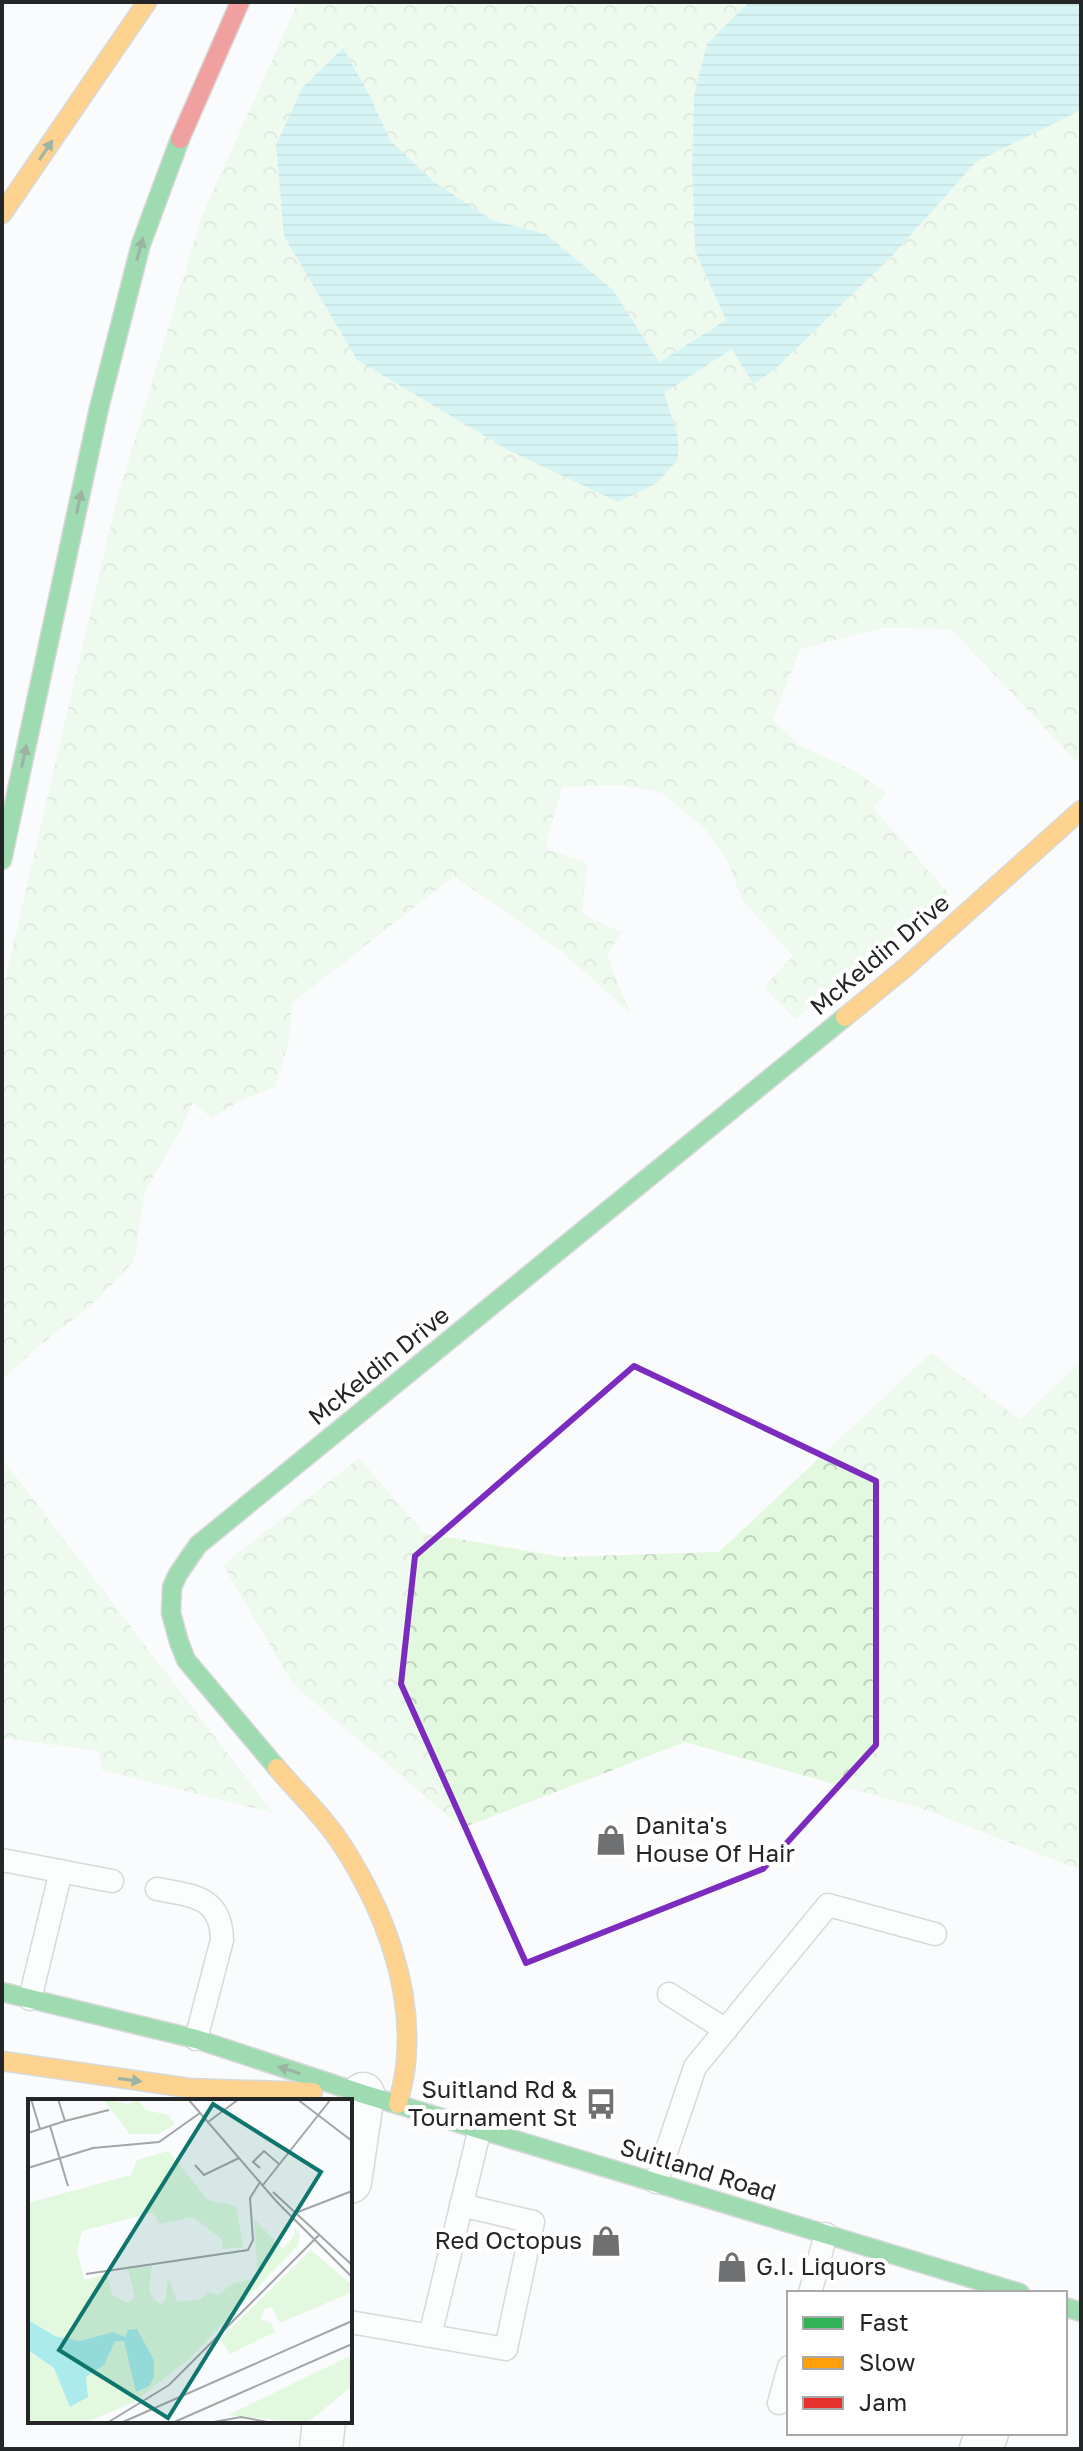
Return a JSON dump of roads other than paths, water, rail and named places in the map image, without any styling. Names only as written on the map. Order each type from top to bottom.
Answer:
[{"type":"main road","points":[[2,214],[147,2]]},
{"type":"main road","points":[[2,860],[99,408],[141,244],[192,107],[240,2]]},
{"type":"main road","name":"McKeldin Drive","points":[[380,2099],[406,2061],[404,1990],[392,1945],[371,1897],[343,1846],[186,1660],[171,1625],[169,1597],[178,1568],[198,1545],[906,967],[1081,810]]},
{"type":"main road","name":"Suitland Road","points":[[2,1992],[196,2039],[380,2099],[1013,2291]]},
{"type":"main road","name":"Suitland Road","points":[[2,2061],[189,2088],[380,2099]]},
{"type":"street","points":[[352,2176],[380,2099]]},
{"type":"street","points":[[321,2449],[324,2423]]},
{"type":"lane","points":[[2,1860],[112,1881]]},
{"type":"lane","points":[[30,1999],[61,1871]]},
{"type":"lane","points":[[157,1889],[207,1902],[222,1925],[222,1940],[196,2039]]},
{"type":"lane","points":[[656,2182],[695,2067],[828,1905],[935,1934]]},
{"type":"lane","points":[[669,1994],[726,2030]]},
{"type":"lane","points":[[430,2336],[480,2128]]},
{"type":"lane","points":[[352,2322],[506,2349],[533,2222],[461,2205]]},
{"type":"lane","points":[[811,2291],[826,2234]]},
{"type":"lane","points":[[779,2403],[787,2374]]},
{"type":"water","points":[[749,2],[1081,2],[1081,110],[976,162],[891,257],[773,371],[753,384],[732,349],[664,393],[678,436],[678,459],[657,483],[618,502],[510,451],[357,360],[284,236],[276,145],[302,88],[343,48],[390,140],[434,182],[492,220],[546,234],[613,290],[659,362],[726,320],[695,251],[692,167],[694,95],[707,44]]},
{"type":"place","name":"Danita's House Of Hair","points":[[611,1840]]},
{"type":"place","name":"Suitland Rd & Tournament St","points":[[601,2104]]},
{"type":"place","name":"Red Octopus","points":[[606,2241]]},
{"type":"place","name":"G.I. Liquors","points":[[732,2267]]}]
